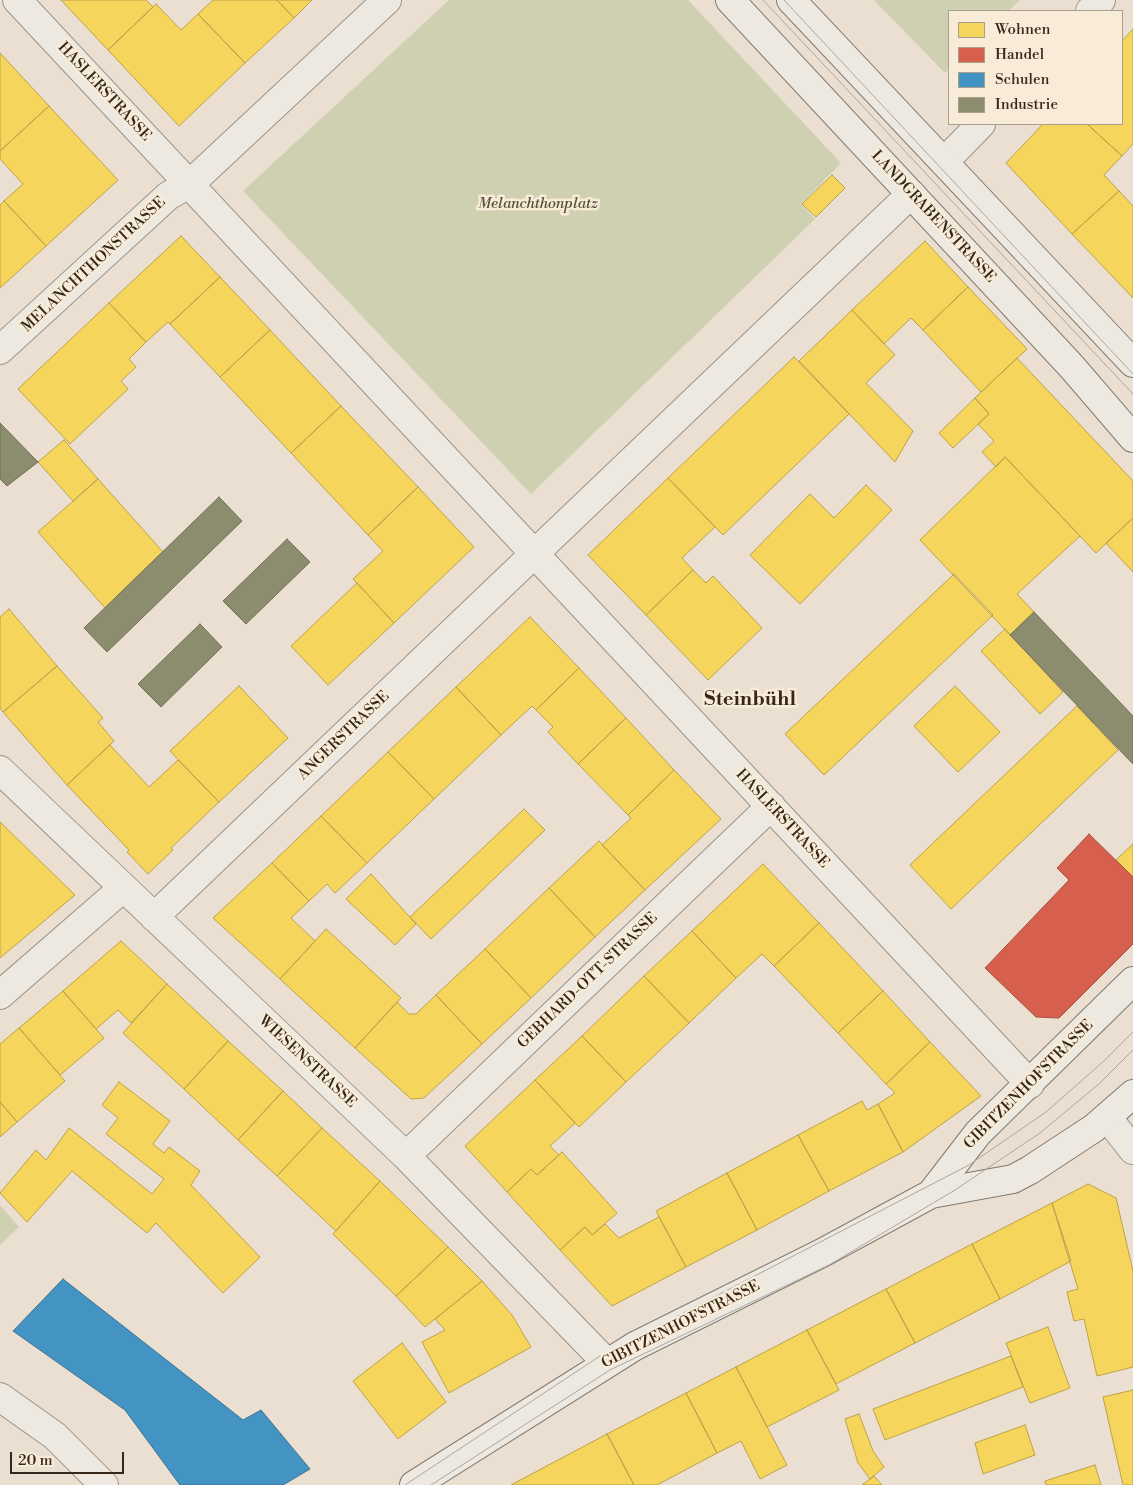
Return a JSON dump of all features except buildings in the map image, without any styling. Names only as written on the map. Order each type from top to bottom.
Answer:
[{"type":"street","name":"HASLERSTRASSE","points":[[17,0],[191,184]]},
{"type":"street","points":[[387,0],[191,184],[534,555],[911,194]]},
{"type":"street","name":"LANDGRABENSTRASSE","points":[[730,0],[1072,366],[1133,438]]},
{"type":"street","points":[[792,0],[1133,363]]},
{"type":"street","points":[[1091,10],[1101,0]]},
{"type":"street","points":[[944,162],[980,125]]},
{"type":"street","name":"MELANCHTHONSTRASSE","points":[[0,350],[168,196],[191,184]]},
{"type":"street","name":"HASLERSTRASSE","points":[[534,555],[1030,1084]]},
{"type":"street","name":"ANGERSTRASSE","points":[[154,917],[534,555]]},
{"type":"street","name":"WIESENSTRASSE","points":[[0,770],[406,1156],[606,1362]]},
{"type":"street","name":"GEBHARD-OTT-STRASSE","points":[[406,1156],[771,806]]},
{"type":"street","points":[[0,995],[123,888]]},
{"type":"street","name":"GIBITZENHOFSTRASSE","points":[[931,1194],[978,1133],[1133,981]]},
{"type":"street","name":"GIBITZENHOFSTRASSE","points":[[414,1485],[606,1362],[822,1253],[931,1194],[1013,1179],[1046,1161],[1107,1117],[1133,1094]]},
{"type":"street","points":[[1107,1117],[1133,1150]]},
{"type":"street","points":[[0,1397],[55,1436],[104,1485]]},
{"type":"green space","name":"Melanchthonplatz","points":[[449,0],[688,0],[841,163],[801,204],[815,219],[531,494],[243,191]]},
{"type":"green space","points":[[874,0],[1020,0],[1009,10],[948,10],[948,70],[945,73]]},
{"type":"green space","points":[[0,1205],[19,1227],[0,1245]]},
{"type":"tram line","points":[[763,0],[1133,394]]},
{"type":"tram line","points":[[784,0],[1133,374]]},
{"type":"tram line","points":[[405,1485],[600,1356],[969,1165],[1046,1112],[1105,1060],[1133,1032]]},
{"type":"tram line","points":[[431,1485],[610,1370],[829,1265],[955,1190],[1040,1133],[1100,1083],[1133,1050]]},
{"type":"district","name":"Steinbühl","points":[[750,700]]}]
